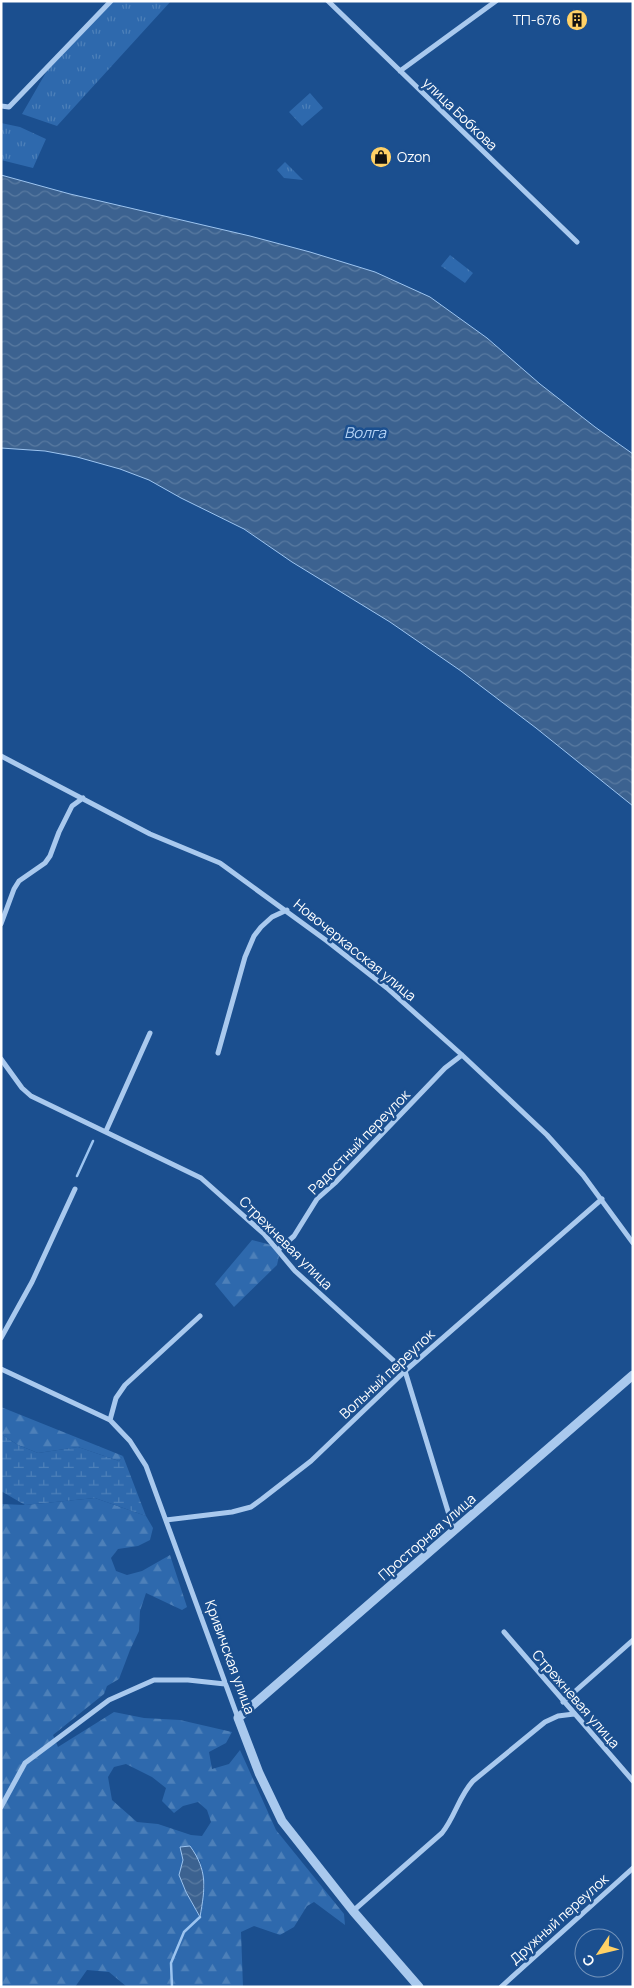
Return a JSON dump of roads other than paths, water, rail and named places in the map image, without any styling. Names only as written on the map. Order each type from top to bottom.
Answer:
[{"type":"street","points":[[1,106],[9,107],[111,1]]},
{"type":"street","name":"улица Бобкова","points":[[328,1],[577,242]]},
{"type":"street","points":[[400,71],[496,1]]},
{"type":"street","name":"Новочеркасская улица","points":[[1,756],[150,834],[220,863],[287,910],[387,988],[547,1135],[602,1199],[633,1243]]},
{"type":"street","points":[[1,924],[14,889],[19,881],[45,862],[50,856],[72,806],[83,798]]},
{"type":"street","points":[[218,1053],[245,957],[254,936],[261,926],[287,910]]},
{"type":"street","points":[[106,1131],[150,1034]]},
{"type":"street","name":"Радостный переулок","points":[[278,1250],[294,1236],[317,1199],[336,1183],[446,1068],[462,1055]]},
{"type":"street","name":"Стрежневая улица","points":[[1,1059],[22,1088],[31,1096],[201,1178],[264,1234],[295,1271],[405,1371]]},
{"type":"street","points":[[1,1338],[32,1282],[75,1189]]},
{"type":"street","name":"Вольный переулок","points":[[166,1520],[232,1512],[251,1507],[310,1461],[405,1371],[602,1199]]},
{"type":"street","points":[[110,1420],[116,1398],[125,1385],[200,1316]]},
{"type":"street","name":"Кривичская улица","points":[[1,1369],[110,1420],[130,1441],[142,1460],[259,1773],[282,1821],[353,1911],[419,1987]]},
{"type":"street","points":[[405,1371],[454,1532]]},
{"type":"street","name":"Просторная улица","points":[[238,1718],[633,1375]]},
{"type":"street","name":"Стрежневая улица","points":[[504,1632],[633,1781]]},
{"type":"street","points":[[563,1702],[633,1640]]},
{"type":"street","points":[[1,1807],[25,1763],[109,1700],[154,1680],[188,1680],[225,1684]]},
{"type":"street","points":[[353,1911],[442,1833],[451,1822],[465,1789],[473,1781],[545,1722],[558,1716],[574,1714]]},
{"type":"street","name":"Дружный переулок","points":[[501,1987],[633,1868]]},
{"type":"water","name":"Волга","points":[[1,175],[70,194],[250,236],[375,272],[430,297],[487,338],[540,384],[633,454],[633,806],[461,671],[390,622],[292,562],[244,529],[149,480],[120,469],[77,457],[45,451],[1,448]]},
{"type":"water","points":[[190,1846],[200,1864],[204,1880],[200,1917],[179,1875],[183,1860],[180,1847]]},
{"type":"waterway","points":[[77,1176],[93,1141]]},
{"type":"waterway","points":[[172,1987],[171,1963],[184,1932],[200,1917]]},
{"type":"place","name":"ТП-676","points":[[577,20]]},
{"type":"place","name":"Ozon","points":[[381,157]]}]
